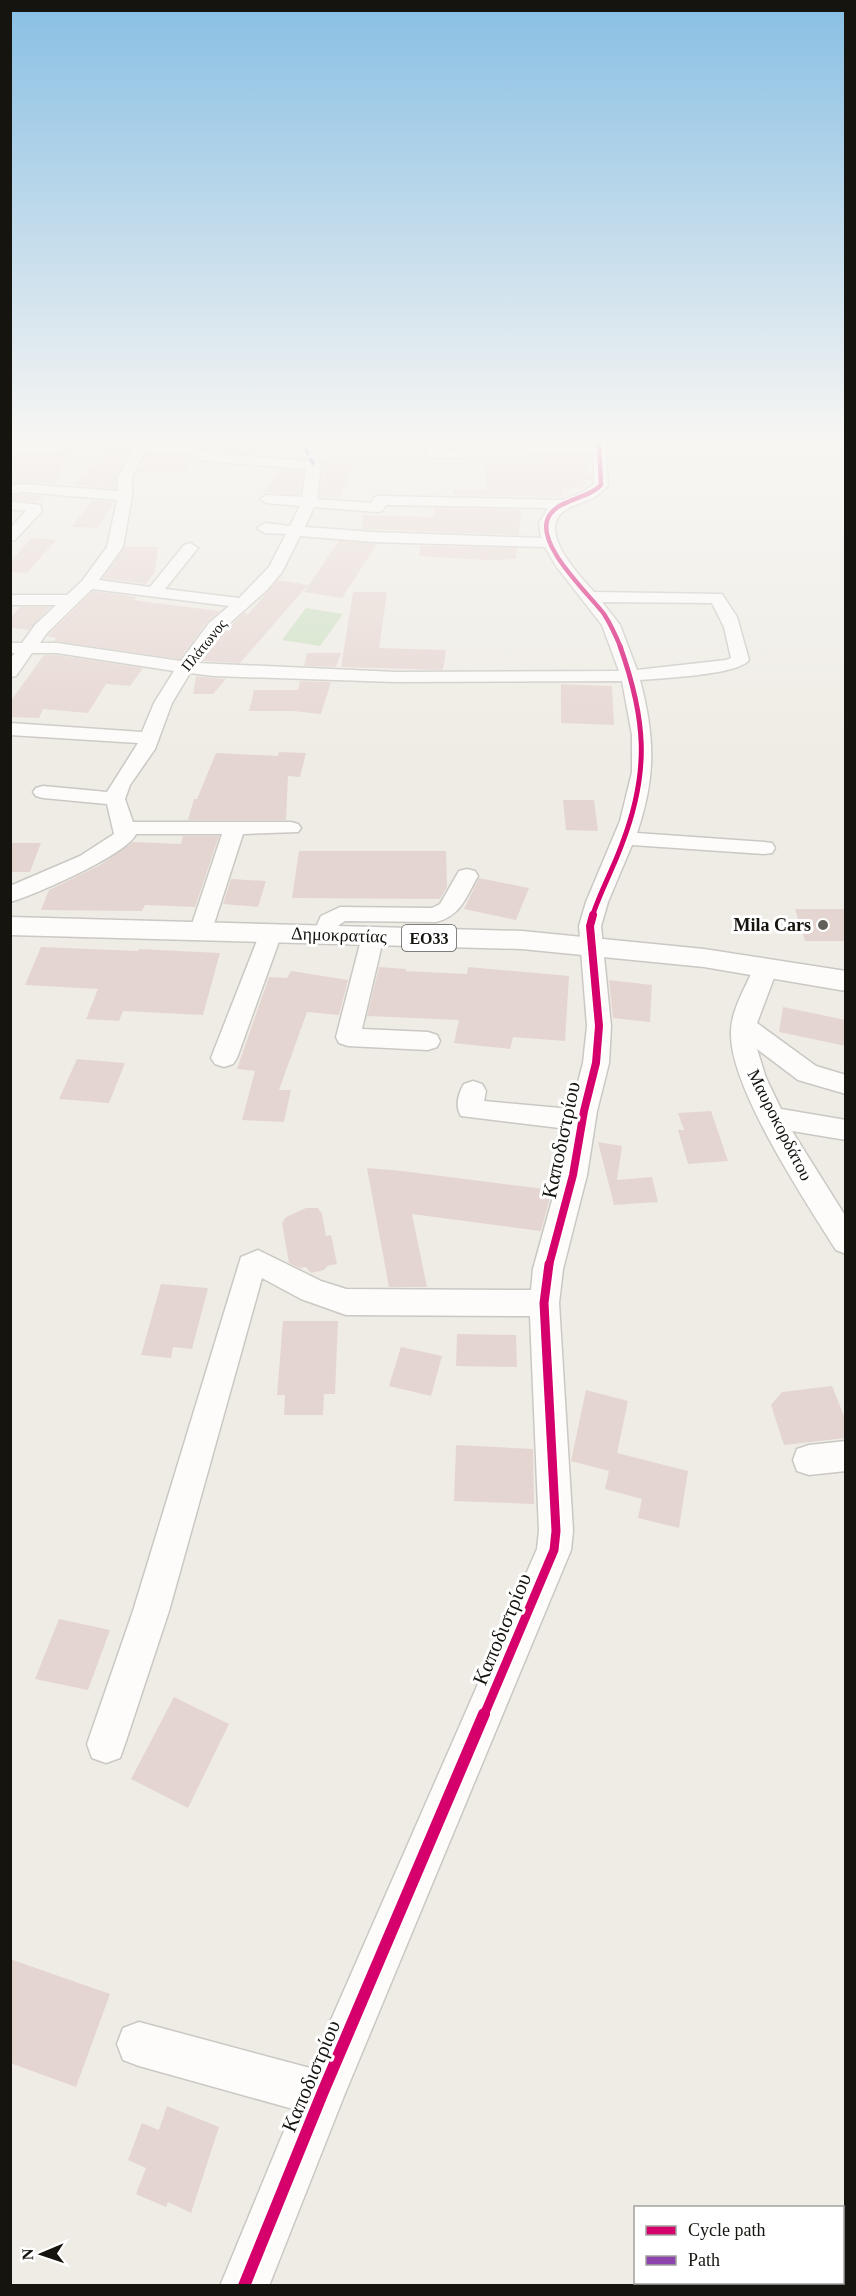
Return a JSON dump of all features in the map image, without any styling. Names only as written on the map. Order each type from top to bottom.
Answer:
[{"type":"main road","name":"Δημοκρατίας","points":[[10,926],[373,936],[416,926],[766,967],[846,981]]},
{"type":"street","points":[[10,672],[41,629],[87,584],[115,546]]},
{"type":"street","name":"Πλάτωνος","points":[[114,799],[120,785],[150,738],[163,703],[185,668],[215,627],[270,579],[287,546]]},
{"type":"street","name":"Καποδιστρίου","points":[[244,2286],[322,2094],[555,1550],[556,1531],[544,1303],[548,1269],[573,1175],[582,1120],[596,1063],[599,1026],[590,926],[593,912],[624,838],[644,756],[642,732],[629,676],[612,627],[552,546]]},
{"type":"street","points":[[153,593],[190,548]]},
{"type":"street","points":[[87,584],[243,603]]},
{"type":"street","points":[[10,648],[57,648],[185,668],[396,677],[629,676],[730,665],[740,660],[740,648],[722,603],[716,598],[704,596],[590,597]]},
{"type":"street","points":[[10,600],[71,600]]},
{"type":"street","points":[[10,729],[150,738]]},
{"type":"street","points":[[10,895],[117,845],[125,836],[125,828],[114,799],[43,792]]},
{"type":"street","points":[[125,828],[291,828]]},
{"type":"street","points":[[201,930],[235,828]]},
{"type":"street","points":[[624,838],[764,848]]},
{"type":"street","points":[[324,934],[329,921],[340,914],[416,926],[448,909],[467,876]]},
{"type":"street","points":[[224,1058],[271,933]]},
{"type":"street","points":[[373,936],[348,1036],[428,1041]]},
{"type":"street","name":"Μαυροκορδάτου","points":[[766,967],[744,1026],[748,1066],[774,1118],[844,1237]]},
{"type":"street","points":[[744,1026],[807,1073],[846,1085]]},
{"type":"street","points":[[473,1091],[471,1109],[582,1120]]},
{"type":"street","points":[[774,1118],[846,1130]]},
{"type":"street","points":[[106,1744],[151,1611],[251,1266],[258,1262],[311,1290],[346,1302],[544,1303]]},
{"type":"street","points":[[809,1460],[846,1456]]},
{"type":"street","points":[[139,2044],[322,2094]]},
{"type":"green space","points":[[306,608],[343,614],[320,646],[282,640]]},
{"type":"building","points":[[25,546],[51,546],[27,573],[10,572],[10,562]]},
{"type":"building","points":[[335,546],[376,546],[342,598],[304,592]]},
{"type":"building","points":[[421,546],[517,548],[516,559],[486,560],[419,556]]},
{"type":"building","points":[[125,547],[158,547],[155,572],[146,584],[103,578]]},
{"type":"building","points":[[278,580],[308,585],[240,663],[201,661],[223,633],[244,613],[248,614]]},
{"type":"building","points":[[93,591],[137,597],[134,600],[220,611],[207,622],[180,659],[54,641],[56,638],[47,636]]},
{"type":"building","points":[[353,592],[387,592],[379,648],[446,650],[443,670],[341,667]]},
{"type":"building","points":[[20,607],[50,607],[29,630],[10,628],[10,618]]},
{"type":"building","points":[[307,653],[341,653],[336,667],[304,666]]},
{"type":"building","points":[[44,655],[143,668],[130,686],[106,684],[88,713],[43,709],[39,718],[10,717],[10,702]]},
{"type":"building","points":[[196,676],[226,679],[213,694],[193,694]]},
{"type":"building","points":[[300,681],[331,682],[321,714],[293,711],[249,711],[254,690],[298,690]]},
{"type":"building","points":[[561,684],[612,686],[614,725],[561,723]]},
{"type":"building","points":[[279,752],[306,753],[300,777],[288,776],[286,820],[188,820],[194,799],[197,799],[216,753],[278,756]]},
{"type":"building","points":[[563,800],[594,800],[598,831],[566,830]]},
{"type":"building","points":[[183,836],[219,836],[195,907],[145,905],[142,911],[41,910],[49,890],[100,865],[133,842],[181,844]]},
{"type":"building","points":[[10,843],[41,843],[30,872],[10,872]]},
{"type":"building","points":[[299,851],[446,851],[447,887],[440,899],[292,898]]},
{"type":"building","points":[[479,878],[529,888],[516,920],[464,909]]},
{"type":"building","points":[[231,879],[266,881],[258,907],[223,904]]},
{"type":"building","name":"Mila Cars","points":[[795,909],[846,909],[846,941],[805,941]]},
{"type":"building","points":[[41,947],[220,953],[203,1015],[123,1011],[119,1021],[86,1019],[98,989],[25,985]]},
{"type":"building","points":[[379,967],[406,969],[406,971],[467,974],[468,967],[569,976],[565,1041],[513,1037],[510,1049],[454,1043],[459,1020],[367,1016]]},
{"type":"building","points":[[291,971],[348,980],[339,1015],[307,1012],[279,1090],[291,1090],[284,1122],[242,1120],[255,1071],[237,1069],[269,977],[287,978]]},
{"type":"building","points":[[609,980],[652,985],[650,1022],[613,1018]]},
{"type":"building","points":[[783,1007],[846,1020],[846,1046],[779,1032]]},
{"type":"building","points":[[77,1059],[125,1063],[109,1103],[59,1099]]},
{"type":"building","points":[[711,1111],[728,1161],[688,1164],[678,1130],[684,1130],[678,1113]]},
{"type":"building","points":[[598,1142],[622,1146],[617,1180],[652,1177],[658,1202],[614,1205]]},
{"type":"building","points":[[367,1168],[552,1190],[541,1231],[412,1214],[427,1287],[389,1287]]},
{"type":"building","points":[[306,1208],[318,1208],[322,1214],[326,1236],[331,1235],[337,1264],[311,1273],[306,1267],[300,1268],[289,1263],[282,1223],[286,1217]]},
{"type":"building","points":[[161,1284],[208,1288],[192,1349],[173,1347],[171,1358],[141,1355]]},
{"type":"building","points":[[283,1321],[338,1321],[335,1394],[324,1394],[323,1415],[284,1415],[285,1395],[277,1395]]},
{"type":"building","points":[[457,1334],[516,1335],[517,1367],[456,1366]]},
{"type":"building","points":[[401,1347],[442,1356],[431,1396],[389,1386]]},
{"type":"building","points":[[832,1386],[846,1421],[846,1438],[784,1445],[771,1405],[782,1392]]},
{"type":"building","points":[[586,1390],[628,1401],[617,1453],[688,1471],[679,1528],[638,1518],[642,1499],[605,1489],[609,1471],[571,1461]]},
{"type":"building","points":[[456,1445],[533,1449],[534,1504],[454,1501]]},
{"type":"building","points":[[59,1619],[110,1630],[88,1690],[35,1679]]},
{"type":"building","points":[[174,1697],[229,1724],[188,1808],[131,1779]]},
{"type":"building","points":[[10,1959],[110,1994],[76,2087],[10,2063]]},
{"type":"building","points":[[167,2106],[219,2127],[191,2213],[168,2202],[166,2207],[136,2194],[146,2168],[128,2160],[142,2123],[159,2130]]},
{"type":"cycle path","points":[[244,2286],[322,2094],[554,1550],[556,1531],[544,1303],[548,1269],[573,1175],[584,1111],[596,1063],[599,1026],[590,926],[597,902],[630,821],[640,784],[643,747],[638,710],[616,635],[603,614],[561,563],[552,546]]},
{"type":"place","name":"Mila Cars","points":[[823,925]]}]
